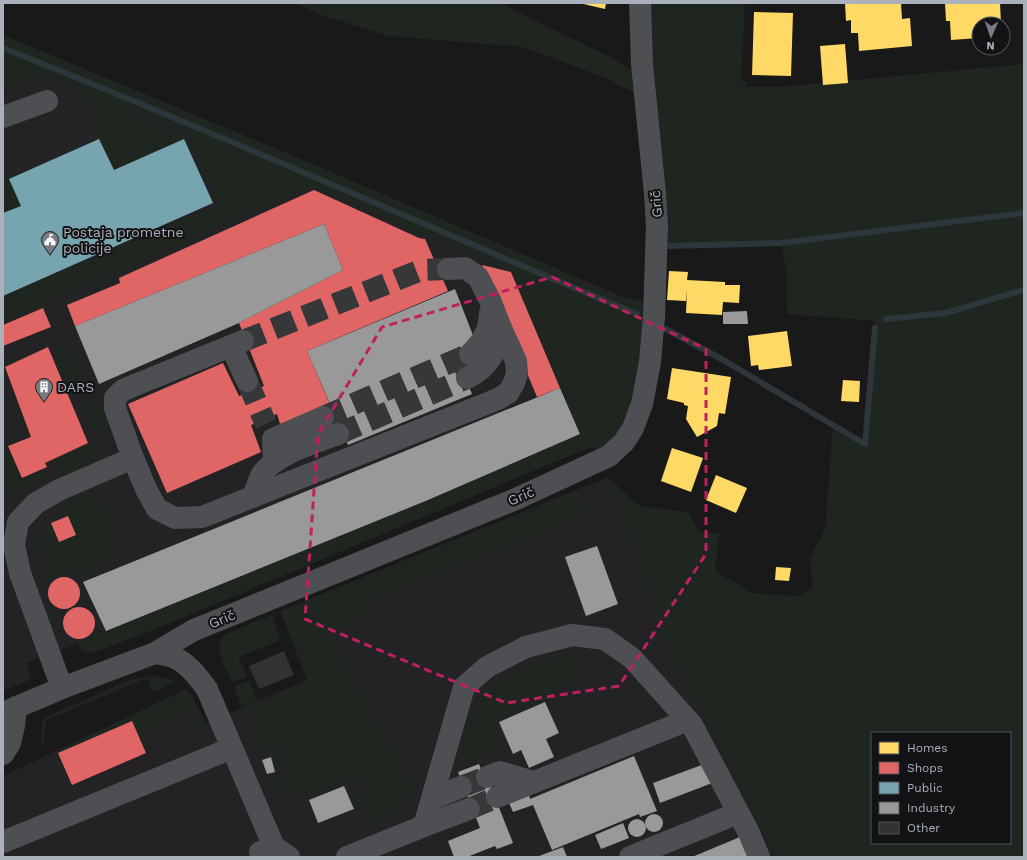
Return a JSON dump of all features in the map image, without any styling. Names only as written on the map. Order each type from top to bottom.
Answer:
[{"type":"street","name":"Grič","points":[[10,710],[62,688],[155,653],[194,630],[516,499],[609,456],[624,442],[633,428],[642,404],[650,362],[657,225],[642,64],[640,3]]},
{"type":"street","points":[[3,117],[47,101]]},
{"type":"street","points":[[247,381],[237,343],[123,390],[115,398],[115,408],[134,458],[146,489],[157,508],[175,518],[202,517],[498,399],[508,392],[517,373],[516,361],[490,300],[478,277],[465,268],[448,269]]},
{"type":"street","points":[[470,354],[485,336],[490,316],[490,300]]},
{"type":"street","points":[[467,378],[486,366],[491,359],[501,328]]},
{"type":"street","points":[[274,462],[270,432],[323,418]]},
{"type":"street","points":[[253,497],[262,475],[274,462],[291,452],[338,434]]},
{"type":"street","points":[[62,688],[20,573],[14,545],[18,522],[36,503],[59,490],[134,458]]},
{"type":"street","points":[[424,826],[464,687],[487,667],[526,647],[572,635],[605,639],[632,658],[688,720],[749,833],[759,857]]},
{"type":"street","points":[[155,653],[174,657],[197,675],[207,689],[232,748],[266,854]]},
{"type":"street","points":[[3,754],[10,743],[14,726],[10,710]]},
{"type":"street","points":[[497,797],[688,720]]},
{"type":"street","points":[[3,842],[232,748]]},
{"type":"street","points":[[488,777],[500,772],[534,782]]},
{"type":"street","points":[[432,799],[462,787]]},
{"type":"street","points":[[347,857],[469,809]]},
{"type":"street","points":[[630,857],[738,813]]},
{"type":"highlighted area","points":[[552,277],[706,349],[706,554],[619,686],[506,703],[305,619],[318,434],[382,327]]},
{"type":"shaded area","points":[[295,3],[500,3],[608,56],[636,73],[638,95],[603,77],[523,47],[388,36],[319,14]]},
{"type":"shaded area","points":[[646,3],[745,3],[741,81],[746,82],[746,87],[780,87],[1024,64],[1024,857],[775,857],[731,766],[671,657],[658,625],[608,477],[640,506],[688,512],[699,531],[719,534],[715,571],[753,593],[800,596],[813,585],[810,558],[825,529],[833,427],[864,440],[875,321],[787,314],[786,268],[781,244],[692,244],[662,242]]},
{"type":"shaded area","points":[[3,35],[301,159],[621,296],[648,304],[644,368],[623,430],[596,452],[594,447],[586,449],[146,633],[92,653],[83,651],[77,644],[428,500],[580,434],[511,272],[95,97],[184,139],[114,170],[99,139],[83,92],[44,75],[3,91]]},
{"type":"shaded area","points":[[44,75],[511,272],[580,434],[428,500],[77,644],[26,663],[32,679],[3,691],[3,91]]},
{"type":"shaded area","points":[[189,137],[310,188],[3,322],[3,296],[218,205]]},
{"type":"shaded area","points":[[3,169],[21,206],[3,213]]},
{"type":"shaded area","points":[[56,344],[67,345],[70,349],[88,392],[72,397],[54,353],[59,351]]},
{"type":"shaded area","points":[[97,399],[109,431],[96,435],[84,404]]},
{"type":"shaded area","points":[[99,441],[102,446],[99,456],[91,464],[84,467],[78,450]]},
{"type":"shaded area","points":[[10,451],[22,479],[49,468],[52,476],[3,496],[3,454]]},
{"type":"shaded area","points":[[75,451],[82,468],[61,477],[54,460]]},
{"type":"shaded area","points":[[608,477],[658,625],[671,657],[731,766],[775,857],[3,857],[3,776],[186,689],[192,695],[206,724],[307,680],[280,611]]},
{"type":"shaded area","points":[[580,489],[586,516],[366,602],[368,610],[357,620],[329,633],[416,789],[395,813],[366,825],[354,795],[362,792],[355,776],[307,797],[303,790],[281,799],[276,781],[284,772],[283,769],[280,769],[274,754],[281,752],[281,750],[279,748],[268,751],[259,746],[245,709],[308,680],[281,611]]},
{"type":"shaded area","points":[[83,496],[100,501],[113,518],[116,524],[117,538],[113,551],[103,564],[92,571],[78,576],[75,570],[50,581],[40,555],[39,535],[41,528],[47,522],[51,523],[59,542],[76,535],[62,502],[74,497]]},
{"type":"shaded area","points":[[272,615],[281,640],[239,657],[247,676],[232,682],[219,650],[221,638],[226,634]]},
{"type":"shaded area","points":[[558,655],[571,657],[579,662],[581,665],[581,670],[577,683],[551,694],[552,699],[545,702],[544,699],[493,722],[503,747],[461,764],[457,762],[475,706],[484,690],[528,667]]},
{"type":"shaded area","points":[[156,676],[175,681],[156,691],[151,691],[149,680],[145,679],[46,720],[44,742],[41,743],[43,718],[125,682],[138,678]]},
{"type":"shaded area","points":[[249,680],[257,701],[242,707],[234,686]]},
{"type":"shaded area","points":[[185,690],[190,696],[204,727],[198,731],[190,713],[144,731],[151,749],[145,751],[132,721],[52,757],[51,754]]},
{"type":"building: Homes","points":[[579,3],[606,3],[605,9]]},
{"type":"building: Homes","points":[[845,3],[901,3],[902,19],[910,18],[912,46],[859,51],[858,33],[851,33],[851,20],[846,21]]},
{"type":"building: Homes","points":[[945,3],[1000,3],[1001,16],[971,16],[971,39],[951,40],[950,21],[946,21]]},
{"type":"building: Homes","points":[[754,12],[793,13],[791,76],[752,75]]},
{"type":"building: Homes","points":[[845,44],[848,83],[823,85],[820,46]]},
{"type":"building: Homes","points":[[669,271],[688,272],[687,280],[725,282],[725,285],[740,285],[739,303],[723,302],[722,315],[686,313],[687,290],[686,301],[667,300]]},
{"type":"building: Homes","points":[[787,331],[792,366],[759,370],[758,365],[751,366],[748,336]]},
{"type":"building: Homes","points":[[672,368],[731,377],[725,414],[719,413],[717,426],[697,437],[686,419],[688,406],[684,405],[684,403],[667,399]]},
{"type":"building: Homes","points":[[843,380],[860,381],[859,402],[841,401]]},
{"type":"building: Homes","points":[[672,448],[703,458],[691,492],[661,481]]},
{"type":"building: Homes","points":[[716,475],[747,488],[736,513],[706,500]]},
{"type":"building: Homes","points":[[776,567],[791,568],[789,581],[775,580]]},
{"type":"building: Shops","points":[[314,190],[419,238],[425,239],[448,291],[307,351],[338,423],[328,427],[320,409],[280,424],[277,414],[251,425],[261,452],[167,493],[128,404],[223,363],[239,396],[264,386],[239,323],[343,270],[324,224],[75,326],[67,305],[120,283],[119,278]]},
{"type":"building: Shops","points":[[482,265],[511,272],[560,388],[537,397]]},
{"type":"building: Shops","points":[[43,308],[51,327],[3,346],[3,325]]},
{"type":"building: Shops","name":"DARS","points":[[48,347],[88,443],[45,463],[47,467],[22,478],[8,446],[31,437],[5,367]]},
{"type":"building: Shops","points":[[68,516],[76,535],[59,542],[51,523]]},
{"type":"building: Shops","points":[[64,577],[75,582],[80,593],[75,604],[64,609],[53,604],[48,593],[53,582]]},
{"type":"building: Shops","points":[[79,607],[90,612],[95,623],[90,634],[79,639],[68,634],[63,623],[68,612]]},
{"type":"building: Shops","points":[[132,721],[146,753],[72,785],[58,753]]},
{"type":"building: Public","name":"Postaja prometne policije","points":[[99,139],[114,170],[184,139],[213,203],[3,296],[3,213],[21,206],[9,179]]},
{"type":"building: Industry","points":[[324,224],[343,270],[239,323],[99,384],[75,326]]},
{"type":"building: Industry","points":[[455,289],[476,343],[472,367],[462,371],[472,394],[348,445],[307,351]]},
{"type":"building: Industry","points":[[747,311],[748,324],[723,324],[723,312]]},
{"type":"building: Industry","points":[[560,388],[580,434],[428,500],[106,631],[83,582]]},
{"type":"building: Industry","points":[[597,546],[618,604],[586,616],[565,557]]},
{"type":"building: Industry","points":[[545,702],[559,733],[546,739],[554,757],[529,768],[521,750],[513,754],[499,722]]},
{"type":"building: Industry","points":[[634,756],[657,811],[640,817],[639,814],[552,850],[533,805],[513,812],[509,803],[529,795],[530,799]]},
{"type":"building: Industry","points":[[271,757],[275,772],[267,774],[262,760]]},
{"type":"building: Industry","points":[[707,763],[715,782],[660,803],[653,783]]},
{"type":"building: Industry","points":[[479,764],[487,783],[489,782],[513,843],[497,849],[495,846],[467,857],[454,857],[448,841],[480,828],[458,772]]},
{"type":"building: Industry","points":[[344,786],[354,809],[318,823],[309,800]]},
{"type":"building: Industry","points":[[654,814],[660,817],[663,823],[660,829],[654,832],[648,829],[645,823],[648,817]]},
{"type":"building: Industry","points":[[637,819],[643,822],[646,828],[643,834],[637,837],[631,834],[628,828],[631,822]]},
{"type":"building: Industry","points":[[623,823],[629,838],[601,849],[595,835]]},
{"type":"building: Industry","points":[[740,837],[749,857],[692,857]]},
{"type":"building: Industry","points":[[563,847],[567,857],[539,856]]},
{"type":"building: Other","points":[[284,651],[294,675],[259,689],[249,666]]},
{"type":"waterway","points":[[3,48],[241,146],[637,314]]},
{"type":"waterway","points":[[666,246],[781,243],[1024,213]]},
{"type":"waterway","points":[[886,319],[945,313],[1024,290]]},
{"type":"waterway","points":[[664,328],[725,361],[865,444],[875,328]]},
{"type":"tunnel","points":[[243,341],[421,270],[448,269]]},
{"type":"tunnel","points":[[323,417],[470,354]]},
{"type":"tunnel","points":[[338,434],[467,378]]},
{"type":"tunnel","points":[[247,381],[266,424]]},
{"type":"tunnel","points":[[461,787],[487,777]]},
{"type":"tunnel","points":[[469,809],[497,797]]},
{"type":"place","name":"Postaja prometne policije","points":[[50,255]]},
{"type":"place","name":"DARS","points":[[44,402]]}]
